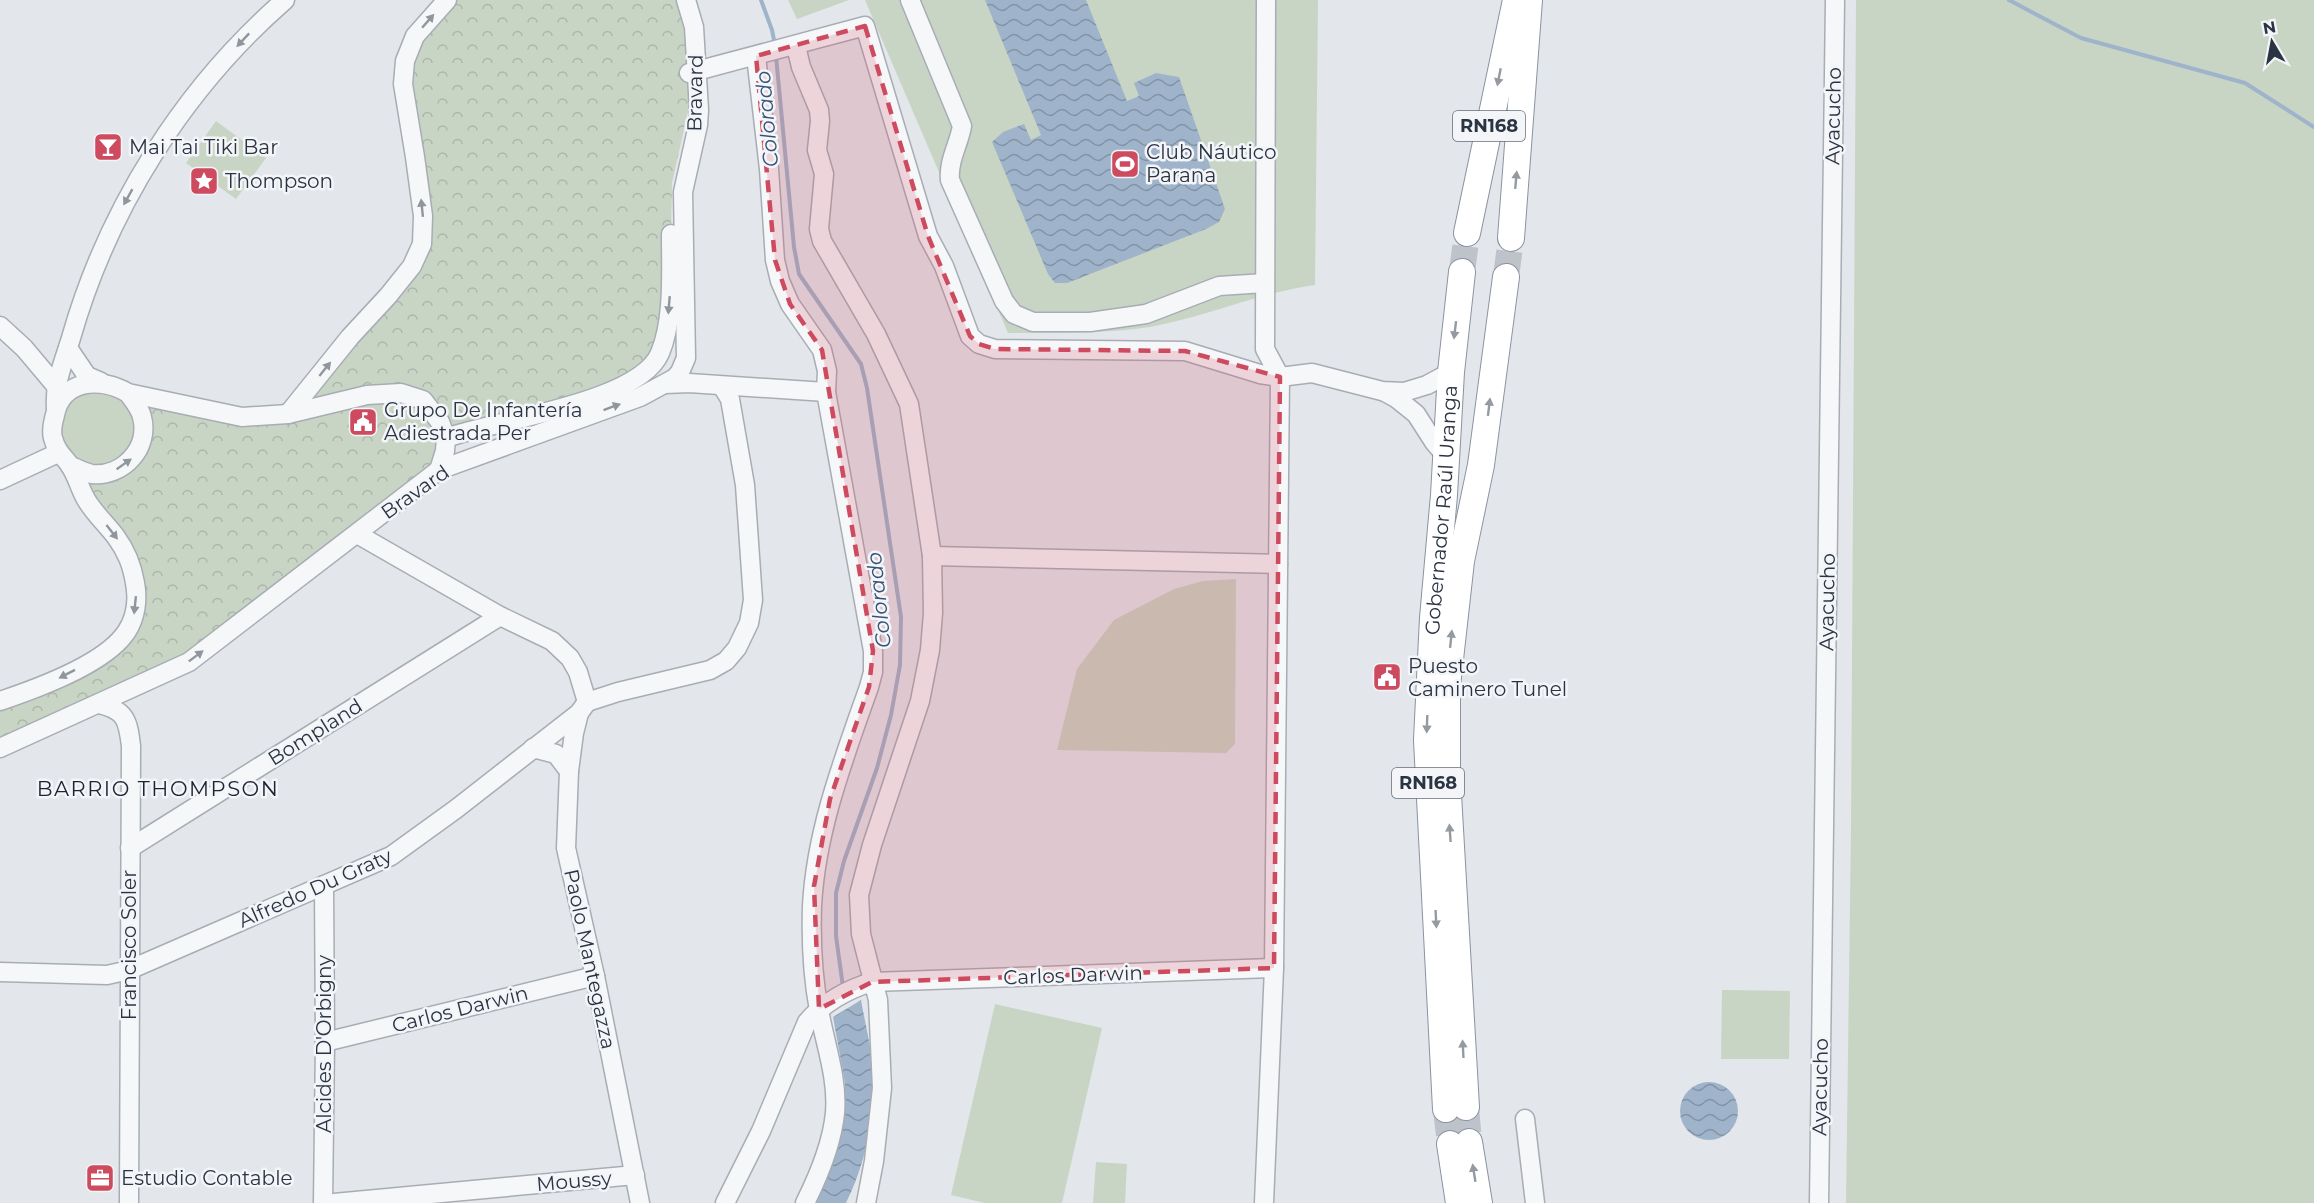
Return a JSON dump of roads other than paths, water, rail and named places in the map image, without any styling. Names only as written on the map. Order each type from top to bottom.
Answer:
[{"type":"highway","name":"RN168","points":[[1467,233],[1516,0]]},
{"type":"highway","name":"RN168","points":[[1510,238],[1529,0]]},
{"type":"highway","name":"Gobernador Raúl Uranga","points":[[1462,272],[1451,372],[1447,457],[1433,618],[1427,740],[1456,1108],[1447,777],[1448,686],[1461,561],[1481,465],[1506,277]]},
{"type":"highway","points":[[1459,1143],[1463,1201]]},
{"type":"street","points":[[0,701],[52,682],[77,669],[117,643],[127,632],[137,601],[131,563],[117,538],[88,502],[52,436],[56,386],[77,319],[108,239],[131,192],[158,147],[222,62],[259,23],[285,0]]},
{"type":"street","points":[[288,414],[350,337],[412,266],[422,244],[423,216],[403,84],[405,61],[415,36],[447,0]]},
{"type":"street","name":"Bravard","points":[[0,748],[189,662],[439,470],[640,396],[665,384],[680,372],[686,358],[683,192],[698,125],[693,72],[683,17],[677,0]]},
{"type":"street","name":"Bravard","points":[[446,438],[468,430],[553,410],[619,388],[643,374],[659,355],[666,335],[670,284],[672,183],[687,122],[693,72],[694,27],[686,0]]},
{"type":"street","points":[[910,0],[962,126],[949,170],[950,180],[999,291],[1014,314],[1033,322],[1090,322],[1146,314],[1219,286],[1265,283]]},
{"type":"street","points":[[1264,1203],[1274,968],[1280,377],[1265,349],[1266,0]]},
{"type":"street","name":"Ayacucho","points":[[1819,1203],[1835,0]]},
{"type":"street","points":[[693,72],[866,27],[928,236],[944,266],[970,336],[979,344],[995,349],[1185,351],[1260,374],[1280,377],[1312,373],[1382,391],[1404,392],[1427,385],[1451,372]]},
{"type":"street","points":[[796,46],[801,67],[819,110],[817,150],[824,174],[819,229],[822,241],[876,334],[909,404],[932,556],[933,613],[930,650],[921,701],[872,845],[859,895],[867,983],[878,1000],[882,1088],[874,1161],[866,1203]]},
{"type":"street","points":[[756,56],[769,169],[775,260],[780,281],[790,304],[822,350],[827,371],[826,392],[873,651],[873,672],[830,799],[815,878],[812,908],[835,1095],[835,1114],[820,1174],[806,1203]]},
{"type":"street","points":[[0,326],[24,348],[56,386]]},
{"type":"street","points":[[68,348],[87,376],[128,393],[242,417],[288,414],[368,394],[401,393],[423,400],[440,422],[446,438],[445,451],[439,470]]},
{"type":"street","points":[[56,408],[66,393],[77,386],[89,382],[101,382]]},
{"type":"street","points":[[665,384],[689,383],[826,392]]},
{"type":"street","name":"Alfredo Du Graty","points":[[0,972],[107,975],[129,970],[391,856],[415,840],[583,707],[618,692],[710,670],[726,661],[737,648],[749,623],[753,600],[745,485],[730,399],[722,386]]},
{"type":"street","points":[[1382,391],[1396,398],[1416,414],[1447,457]]},
{"type":"street","points":[[0,480],[64,459],[91,474],[113,472],[132,459],[143,440],[143,417],[128,393]]},
{"type":"street","name":"Paolo Mantegazza","points":[[357,534],[500,616],[552,641],[570,658],[578,672],[583,707],[574,733],[569,771],[566,848],[595,976],[640,1203]]},
{"type":"street","points":[[932,556],[1278,564]]},
{"type":"street","name":"Bompland","points":[[130,848],[500,616]]},
{"type":"street","name":"Francisco Soler","points":[[99,704],[118,710],[124,716],[128,725],[131,746],[129,1203]]},
{"type":"street","points":[[533,747],[556,754],[569,771]]},
{"type":"street","name":"Alcides D'Orbigny","points":[[323,1203],[324,885]]},
{"type":"street","name":"Carlos Darwin","points":[[867,983],[1274,968]]},
{"type":"street","name":"Carlos Darwin","points":[[325,1042],[595,976]]},
{"type":"street","points":[[725,1203],[761,1131],[807,1022],[824,1006],[867,983]]},
{"type":"street","points":[[1525,1119],[1535,1203]]},
{"type":"street","name":"Moussy","points":[[334,1203],[635,1175]]},
{"type":"water","points":[[985,0],[1086,0],[1127,101],[1139,96],[1134,83],[1156,73],[1179,77],[1225,209],[1219,222],[1067,283],[1055,283],[1048,274],[992,142],[1003,132],[1024,124],[1031,140],[1041,135]]},
{"type":"water","points":[[861,1000],[874,1076],[874,1101],[866,1146],[846,1203],[812,1203],[843,1108],[845,1083],[833,1017]]},
{"type":"water","points":[[1709,1082],[1720,1084],[1733,1095],[1738,1111],[1736,1122],[1725,1135],[1709,1140],[1698,1138],[1685,1127],[1680,1111],[1682,1100],[1693,1087]]},
{"type":"waterway","name":"Colorado","points":[[761,0],[775,45]]},
{"type":"waterway","points":[[2009,0],[2081,38],[2245,83],[2314,127]]},
{"type":"waterway","name":"Colorado","points":[[776,56],[794,247],[799,274],[861,364],[867,388],[901,617],[900,665],[891,715],[877,768],[844,861],[836,893],[836,936],[843,987]]},
{"type":"tunnel","points":[[1462,272],[1467,233]]},
{"type":"tunnel","points":[[1506,277],[1511,238]]},
{"type":"tunnel","points":[[1466,1107],[1469,1142]]},
{"type":"tunnel","points":[[1446,1109],[1450,1144]]},
{"type":"place","name":"Mai Tai Tiki Bar","points":[[108,147]]},
{"type":"place","name":"Club Náutico Parana","points":[[1125,164]]},
{"type":"place","name":"Thompson","points":[[204,181]]},
{"type":"place","name":"Grupo De Infantería Adiestrada Per","points":[[363,422]]},
{"type":"place","name":"Puesto Caminero Tunel","points":[[1387,677]]},
{"type":"place","name":"Estudio Contable","points":[[100,1178]]},
{"type":"district","name":"BARRIO THOMPSON","points":[[158,789]]}]
